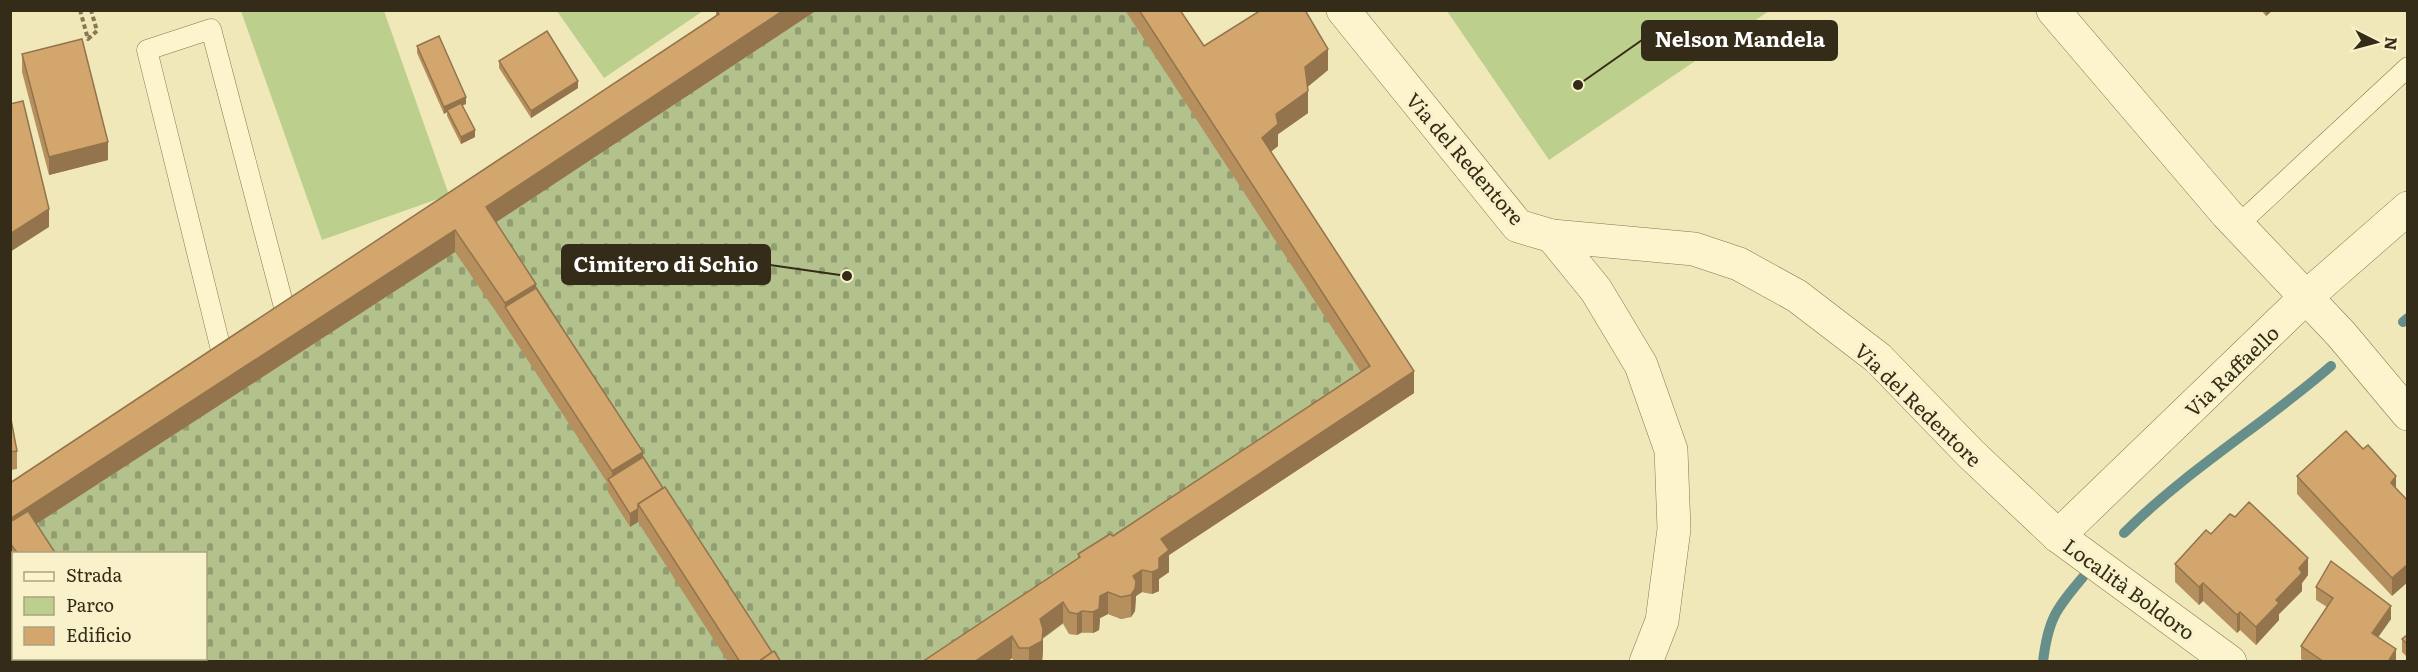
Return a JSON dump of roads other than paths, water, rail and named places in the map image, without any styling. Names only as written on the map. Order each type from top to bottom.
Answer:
[{"type":"street","name":"Via del Redentore","points":[[1343,10],[1518,226],[1552,236],[1694,249],[1739,264],[1797,296],[1878,358],[1971,454],[2058,536]]},
{"type":"street","points":[[2054,10],[2238,225],[2341,334],[2408,414]]},
{"type":"street","name":"Via Raffaello","points":[[2058,536],[2305,298],[2408,208]]},
{"type":"street","points":[[1552,236],[1596,290],[1641,365],[1671,450],[1674,529],[1662,621],[1646,662]]},
{"type":"street","name":"Località Boldoro","points":[[2058,536],[2230,662]]},
{"type":"lane","points":[[247,370],[224,385],[147,50],[211,29],[288,343]]},
{"type":"lane","points":[[2238,225],[2408,67]]},
{"type":"waterway","points":[[2403,322],[2408,318]]},
{"type":"waterway","points":[[2124,533],[2174,488],[2331,366]]},
{"type":"waterway","points":[[2043,662],[2048,635],[2055,615],[2083,577]]},
{"type":"place","name":"Nelson Mandela","points":[[1578,85]]},
{"type":"place","name":"Cimitero di Schio","points":[[847,276]]}]
